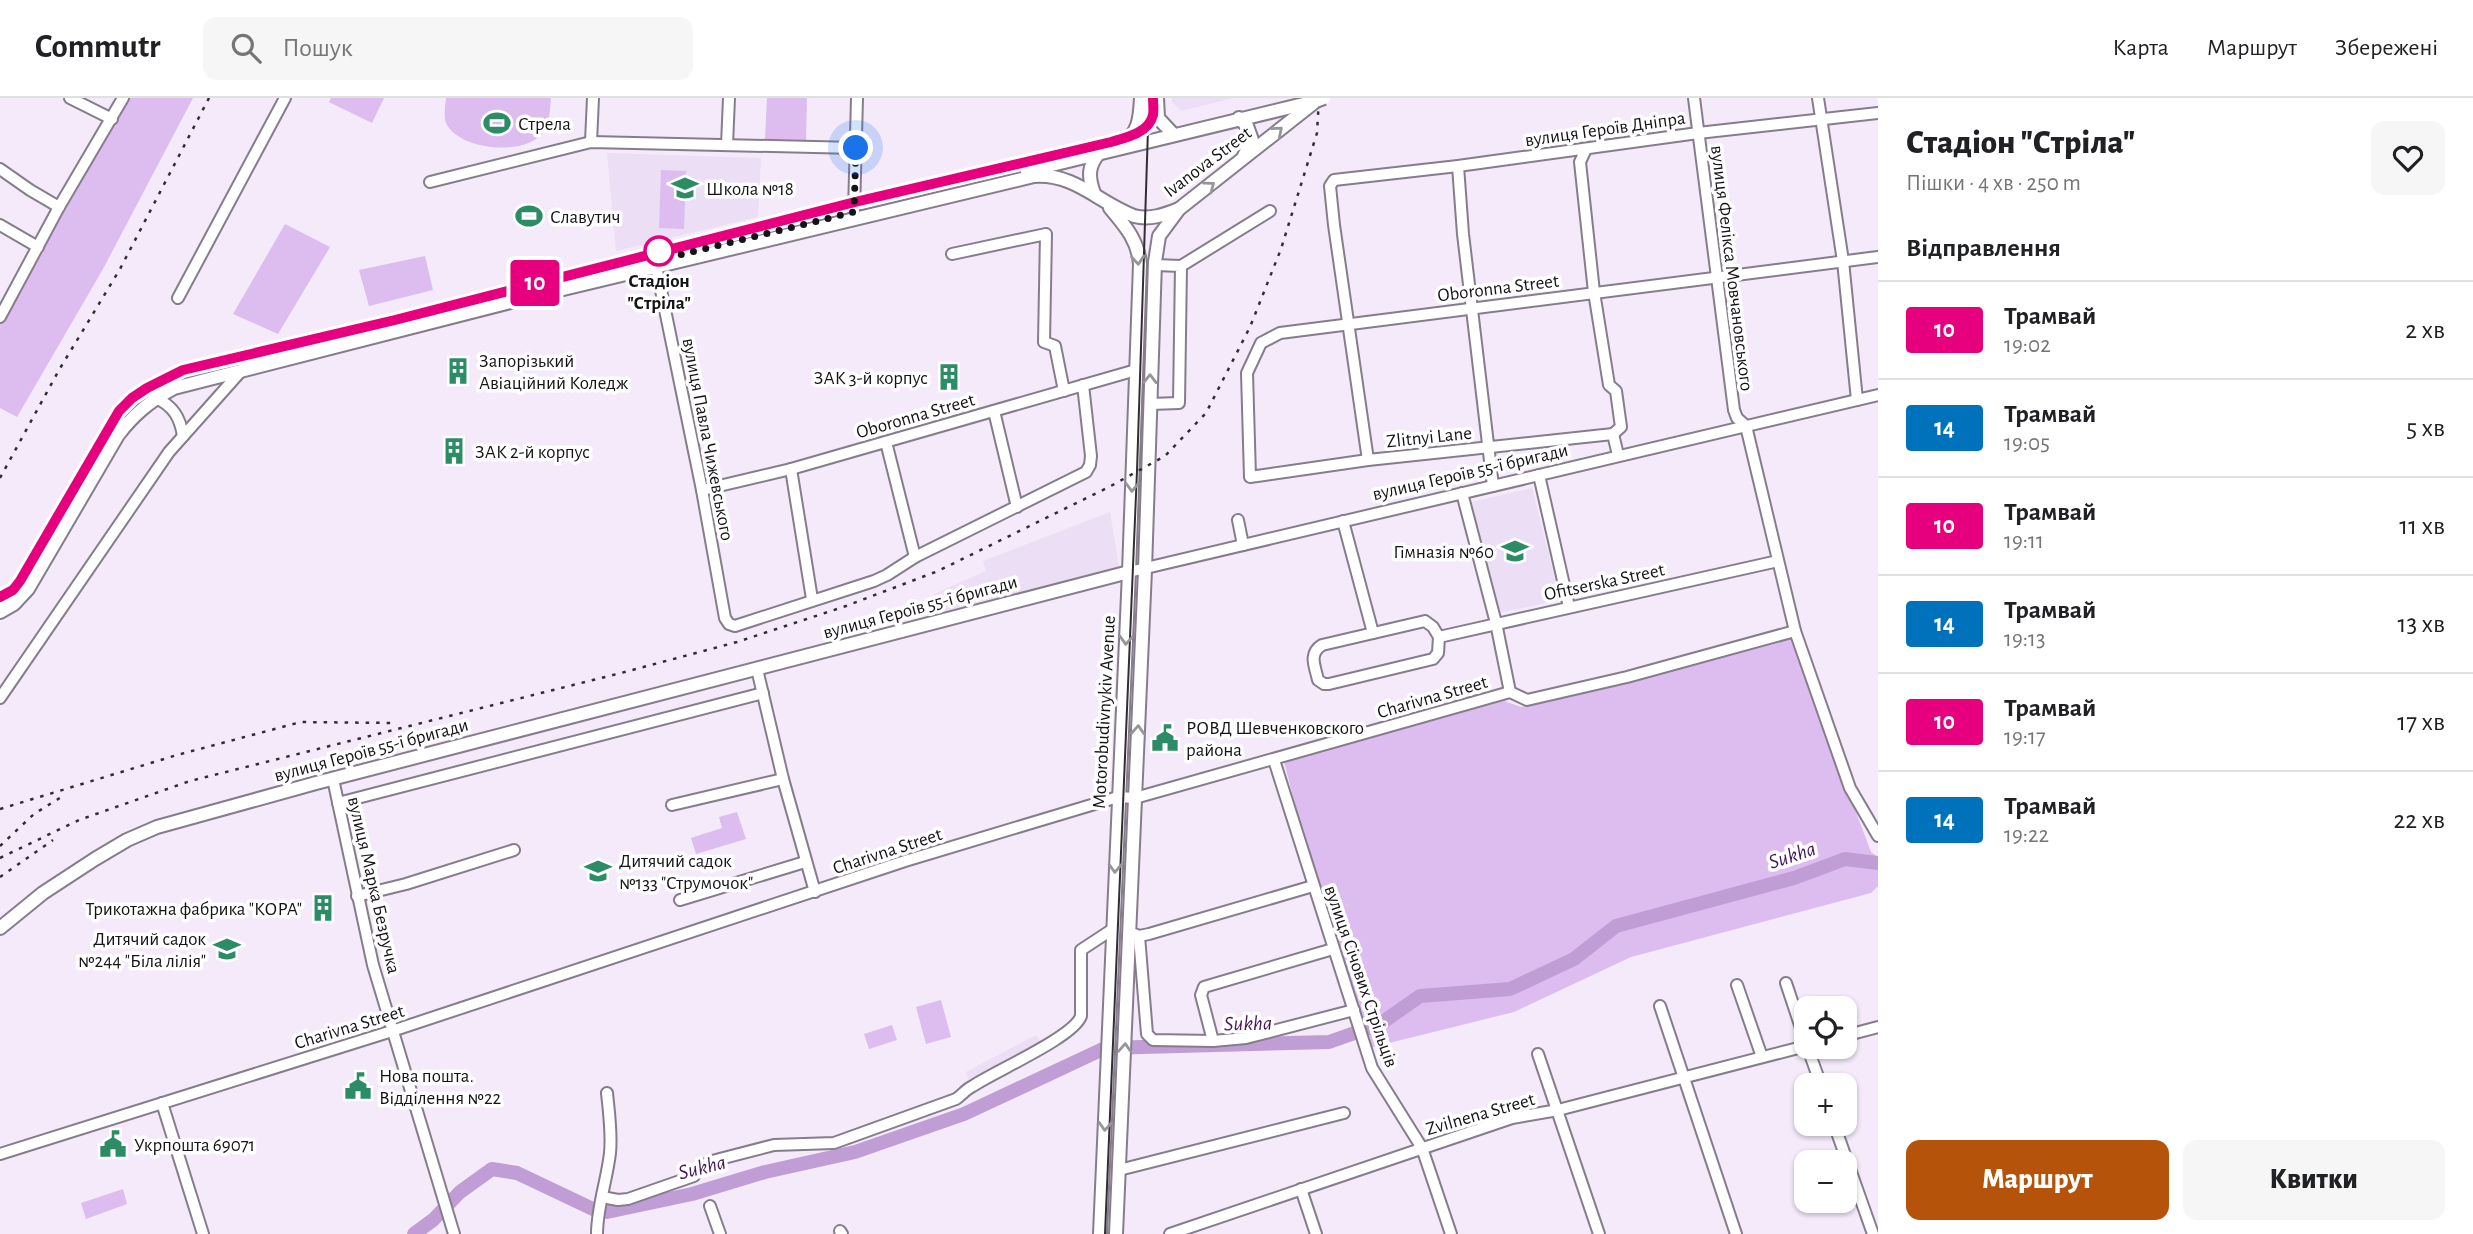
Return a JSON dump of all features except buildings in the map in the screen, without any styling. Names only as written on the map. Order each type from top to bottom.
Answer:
[{"type":"main road","points":[[1114,150],[1135,132],[1140,119],[1140,98]]},
{"type":"main road","points":[[1157,98],[1158,118],[1173,134]]},
{"type":"main road","name":"Ivanova Street","points":[[656,264],[854,212],[1322,99]]},
{"type":"main road","name":"Ivanova Street","points":[[0,603],[11,597],[22,585],[111,432],[129,408],[151,391],[170,382],[1034,176],[1059,177],[1094,193],[1127,214],[1142,218],[1158,217],[1179,209],[1322,99]]},
{"type":"main road","points":[[1239,118],[1247,126],[1252,140],[1240,162]]},
{"type":"main road","points":[[1094,193],[1090,175],[1091,163],[1099,153]]},
{"type":"main road","name":"Motorobudivnykiv Avenue","points":[[1100,1234],[1140,264],[1133,237],[1105,202]]},
{"type":"main road","name":"Motorobudivnykiv Avenue","points":[[1116,1234],[1126,1020],[1135,934],[1135,798],[1154,265],[1159,236],[1179,209]]},
{"type":"main road","name":"Ivanova Street","points":[[0,612],[15,604],[22,596],[118,435],[135,414],[156,398],[190,383],[246,365]]},
{"type":"main road","name":"вулиця Героїв 55-ї бригади","points":[[0,928],[43,893],[127,840],[157,827],[1129,572]]},
{"type":"street","points":[[70,98],[111,119]]},
{"type":"street","points":[[0,317],[59,207],[123,98]]},
{"type":"street","points":[[178,298],[285,98]]},
{"type":"street","points":[[591,142],[593,98]]},
{"type":"street","points":[[727,145],[729,98]]},
{"type":"street","points":[[854,212],[857,98]]},
{"type":"street","name":"вулиця Фелікса Мовчановського","points":[[1695,98],[1734,410],[1737,418],[1746,426],[1795,631],[1850,788],[1878,836]]},
{"type":"street","points":[[1818,98],[1843,261],[1857,400]]},
{"type":"street","name":"вулиця Героїв Дніпра","points":[[1349,323],[1330,186],[1330,183],[1337,179],[1878,113]]},
{"type":"street","points":[[430,183],[591,142],[856,148]]},
{"type":"street","points":[[1586,149],[1580,162],[1594,292],[1608,385],[1616,391],[1622,427],[1613,433],[1618,455]]},
{"type":"street","points":[[1458,166],[1462,234],[1493,486]]},
{"type":"street","points":[[0,169],[59,207]]},
{"type":"street","points":[[1154,265],[1181,266],[1269,211]]},
{"type":"street","points":[[0,225],[38,247]]},
{"type":"street","points":[[952,254],[1046,234],[1044,342],[1055,346],[1063,391]]},
{"type":"street","name":"Oboronna Street","points":[[1250,477],[1247,373],[1261,342],[1280,333],[1878,257]]},
{"type":"street","name":"вулиця Павла Чижевського","points":[[656,264],[725,618]]},
{"type":"street","points":[[1150,404],[1179,403],[1181,266]]},
{"type":"street","points":[[1349,323],[1368,460]]},
{"type":"street","points":[[0,698],[169,452],[246,365]]},
{"type":"street","name":"Oboronna Street","points":[[702,490],[791,469],[1136,370]]},
{"type":"street","name":"вулиця Героїв 55-ї бригади","points":[[725,618],[729,624],[735,625],[874,581],[915,557],[1086,472],[1090,465],[1083,385]]},
{"type":"street","name":"вулиця Героїв 55-ї бригади","points":[[1129,572],[1878,395]]},
{"type":"street","points":[[156,398],[172,408],[178,417],[183,436]]},
{"type":"street","points":[[994,411],[1017,508]]},
{"type":"street","name":"Zlitnyi Lane","points":[[1250,477],[1368,460],[1613,433]]},
{"type":"street","points":[[886,442],[915,557]]},
{"type":"street","points":[[791,469],[812,599]]},
{"type":"street","points":[[1538,475],[1569,607]]},
{"type":"street","points":[[1462,493],[1496,623],[1510,692]]},
{"type":"street","points":[[1238,520],[1243,545]]},
{"type":"street","points":[[1343,521],[1373,633]]},
{"type":"street","name":"Ofitserska Street","points":[[1439,637],[1777,561]]},
{"type":"street","points":[[1425,621],[1439,637],[1438,653],[1433,659],[1329,684],[1320,683],[1313,656],[1317,648],[1425,621]]},
{"type":"street","name":"Charivna Street","points":[[0,1154],[392,1031],[928,854],[1118,797],[1135,798],[1510,692],[1527,700],[1627,677],[1795,631]]},
{"type":"street","points":[[757,668],[783,779],[815,892]]},
{"type":"street","points":[[338,803],[763,693]]},
{"type":"street","name":"вулиця Січових Стрільців","points":[[1274,760],[1372,1068],[1422,1148],[1451,1234]]},
{"type":"street","name":"вулиця Марка Безручка","points":[[333,779],[357,896],[392,1031],[454,1234]]},
{"type":"street","points":[[672,805],[783,779]]},
{"type":"street","points":[[357,896],[406,884],[514,850]]},
{"type":"street","points":[[680,900],[805,862]]},
{"type":"street","points":[[1313,886],[1135,934],[1149,1038],[1157,1041],[1246,1038],[1354,1010]]},
{"type":"street","points":[[602,1197],[628,1199],[694,1176],[702,1166],[712,1161],[774,1145],[834,1143],[956,1099],[970,1087],[1044,1046],[1078,1023],[1081,1016],[1081,950],[1113,929]]},
{"type":"street","points":[[1213,1041],[1201,990],[1333,949]]},
{"type":"street","points":[[1786,983],[1794,1008]]},
{"type":"street","points":[[1737,985],[1762,1057]]},
{"type":"street","points":[[1660,1006],[1736,1234]]},
{"type":"street","points":[[1857,1033],[1878,1027]]},
{"type":"street","name":"Zvilnena Street","points":[[1170,1234],[1184,1232],[1301,1189],[1512,1118],[1558,1110],[1794,1048]]},
{"type":"street","points":[[1538,1054],[1599,1234]]},
{"type":"street","points":[[597,1234],[610,1153],[607,1093]]},
{"type":"street","points":[[162,1104],[203,1234]]},
{"type":"street","points":[[1119,1170],[1343,1113]]},
{"type":"street","points":[[1839,1136],[1874,1234]]},
{"type":"street","points":[[1301,1189],[1316,1234]]},
{"type":"street","points":[[710,1206],[720,1234]]},
{"type":"shaded area","points":[[129,98],[193,98],[103,269],[17,417],[0,408],[0,325]]},
{"type":"shaded area","points":[[331,98],[384,98],[372,123],[329,102]]},
{"type":"shaded area","name":"Стрела","points":[[446,98],[551,98],[550,114],[545,130],[537,139],[511,147],[480,145],[466,141],[447,125]]},
{"type":"shaded area","points":[[767,98],[807,98],[806,140],[765,139]]},
{"type":"shaded area","points":[[1172,98],[1234,98],[1181,111],[1172,102]]},
{"type":"shaded area","name":"Школа №18","points":[[607,153],[761,158],[758,217],[616,251]]},
{"type":"shaded area","points":[[661,170],[686,171],[684,229],[659,228]]},
{"type":"shaded area","points":[[285,224],[330,247],[278,334],[233,314]]},
{"type":"shaded area","points":[[425,256],[433,290],[369,306],[359,270]]},
{"type":"shaded area","name":"Гімназія №60","points":[[1532,488],[1560,600],[1498,613],[1471,502]]},
{"type":"shaded area","points":[[1110,512],[1119,567],[941,617],[934,594],[986,571],[983,561]]},
{"type":"shaded area","points":[[1790,637],[1871,852],[1878,857],[1878,886],[1871,893],[1631,957],[1514,1012],[1369,1048],[1316,884],[1284,762],[1504,701],[1521,707]]},
{"type":"shaded area","points":[[737,812],[746,839],[696,854],[691,838],[722,828],[719,817]]},
{"type":"shaded area","points":[[941,1000],[951,1037],[926,1044],[916,1007]]},
{"type":"shaded area","points":[[892,1025],[897,1040],[869,1049],[864,1034]]},
{"type":"shaded area","points":[[1036,1035],[1044,1046],[970,1087],[966,1072]]},
{"type":"shaded area","points":[[123,1189],[127,1204],[86,1219],[81,1203]]},
{"type":"waterway","name":"Sukha","points":[[607,1212],[692,1194],[765,1172],[855,1152],[964,1114],[1105,1048],[1329,1042],[1380,1024],[1420,996],[1510,989],[1574,959],[1616,926],[1794,878],[1845,859],[1878,863]]},
{"type":"waterway","points":[[414,1234],[433,1220],[460,1192],[492,1169],[517,1173],[595,1210]]},
{"type":"tram line","points":[[1105,1234],[1137,471],[1149,98]]},
{"type":"tram line","name":"10","points":[[0,597],[13,590],[20,581],[119,411],[132,398],[175,373],[855,202],[1111,142],[1132,136],[1148,124],[1153,117],[1153,98]]},
{"type":"tram line","points":[[0,597],[20,581],[119,411],[147,388],[183,370],[395,320],[854,202],[1111,142],[1135,134],[1153,116]]},
{"type":"railway","points":[[0,478],[59,370],[120,269],[209,98]]},
{"type":"railway","points":[[0,858],[79,820],[190,781],[621,673],[737,642],[846,606],[938,571],[1109,487],[1165,456],[1206,413],[1250,327],[1281,249],[1317,133],[1319,98]]},
{"type":"railway","points":[[0,809],[177,755],[301,722],[393,723]]},
{"type":"railway","points":[[0,846],[34,814],[63,796]]},
{"type":"railway","points":[[0,877],[53,840]]},
{"type":"place","name":"Стрела","points":[[497,123]]},
{"type":"place","name":"Школа №18","points":[[685,188]]},
{"type":"place","name":"Славутич","points":[[529,216]]},
{"type":"place","name":"Стадіон \"Стріла\"","points":[[659,251]]},
{"type":"place","name":"Запорізький Авіаційний Коледж","points":[[458,371]]},
{"type":"place","name":"ЗАК 3-й корпус","points":[[949,377]]},
{"type":"place","name":"ЗАК 2-й корпус","points":[[454,451]]},
{"type":"place","name":"Гімназія №60","points":[[1515,551]]},
{"type":"place","name":"РОВД Шевченковского района","points":[[1165,738]]},
{"type":"place","name":"Дитячий садок №133 \"Струмочок\"","points":[[598,871]]},
{"type":"place","name":"Трикотажна фабрика \"КОРА\"","points":[[323,908]]},
{"type":"place","name":"Дитячий садок №244 \"Біла лілія\"","points":[[227,949]]},
{"type":"place","name":"Нова пошта. Відділення №22","points":[[358,1086]]},
{"type":"place","name":"Укрпошта 69071","points":[[113,1144]]},
{"type":"route","points":[[659,251],[655,261],[854,212],[856,148]]}]
